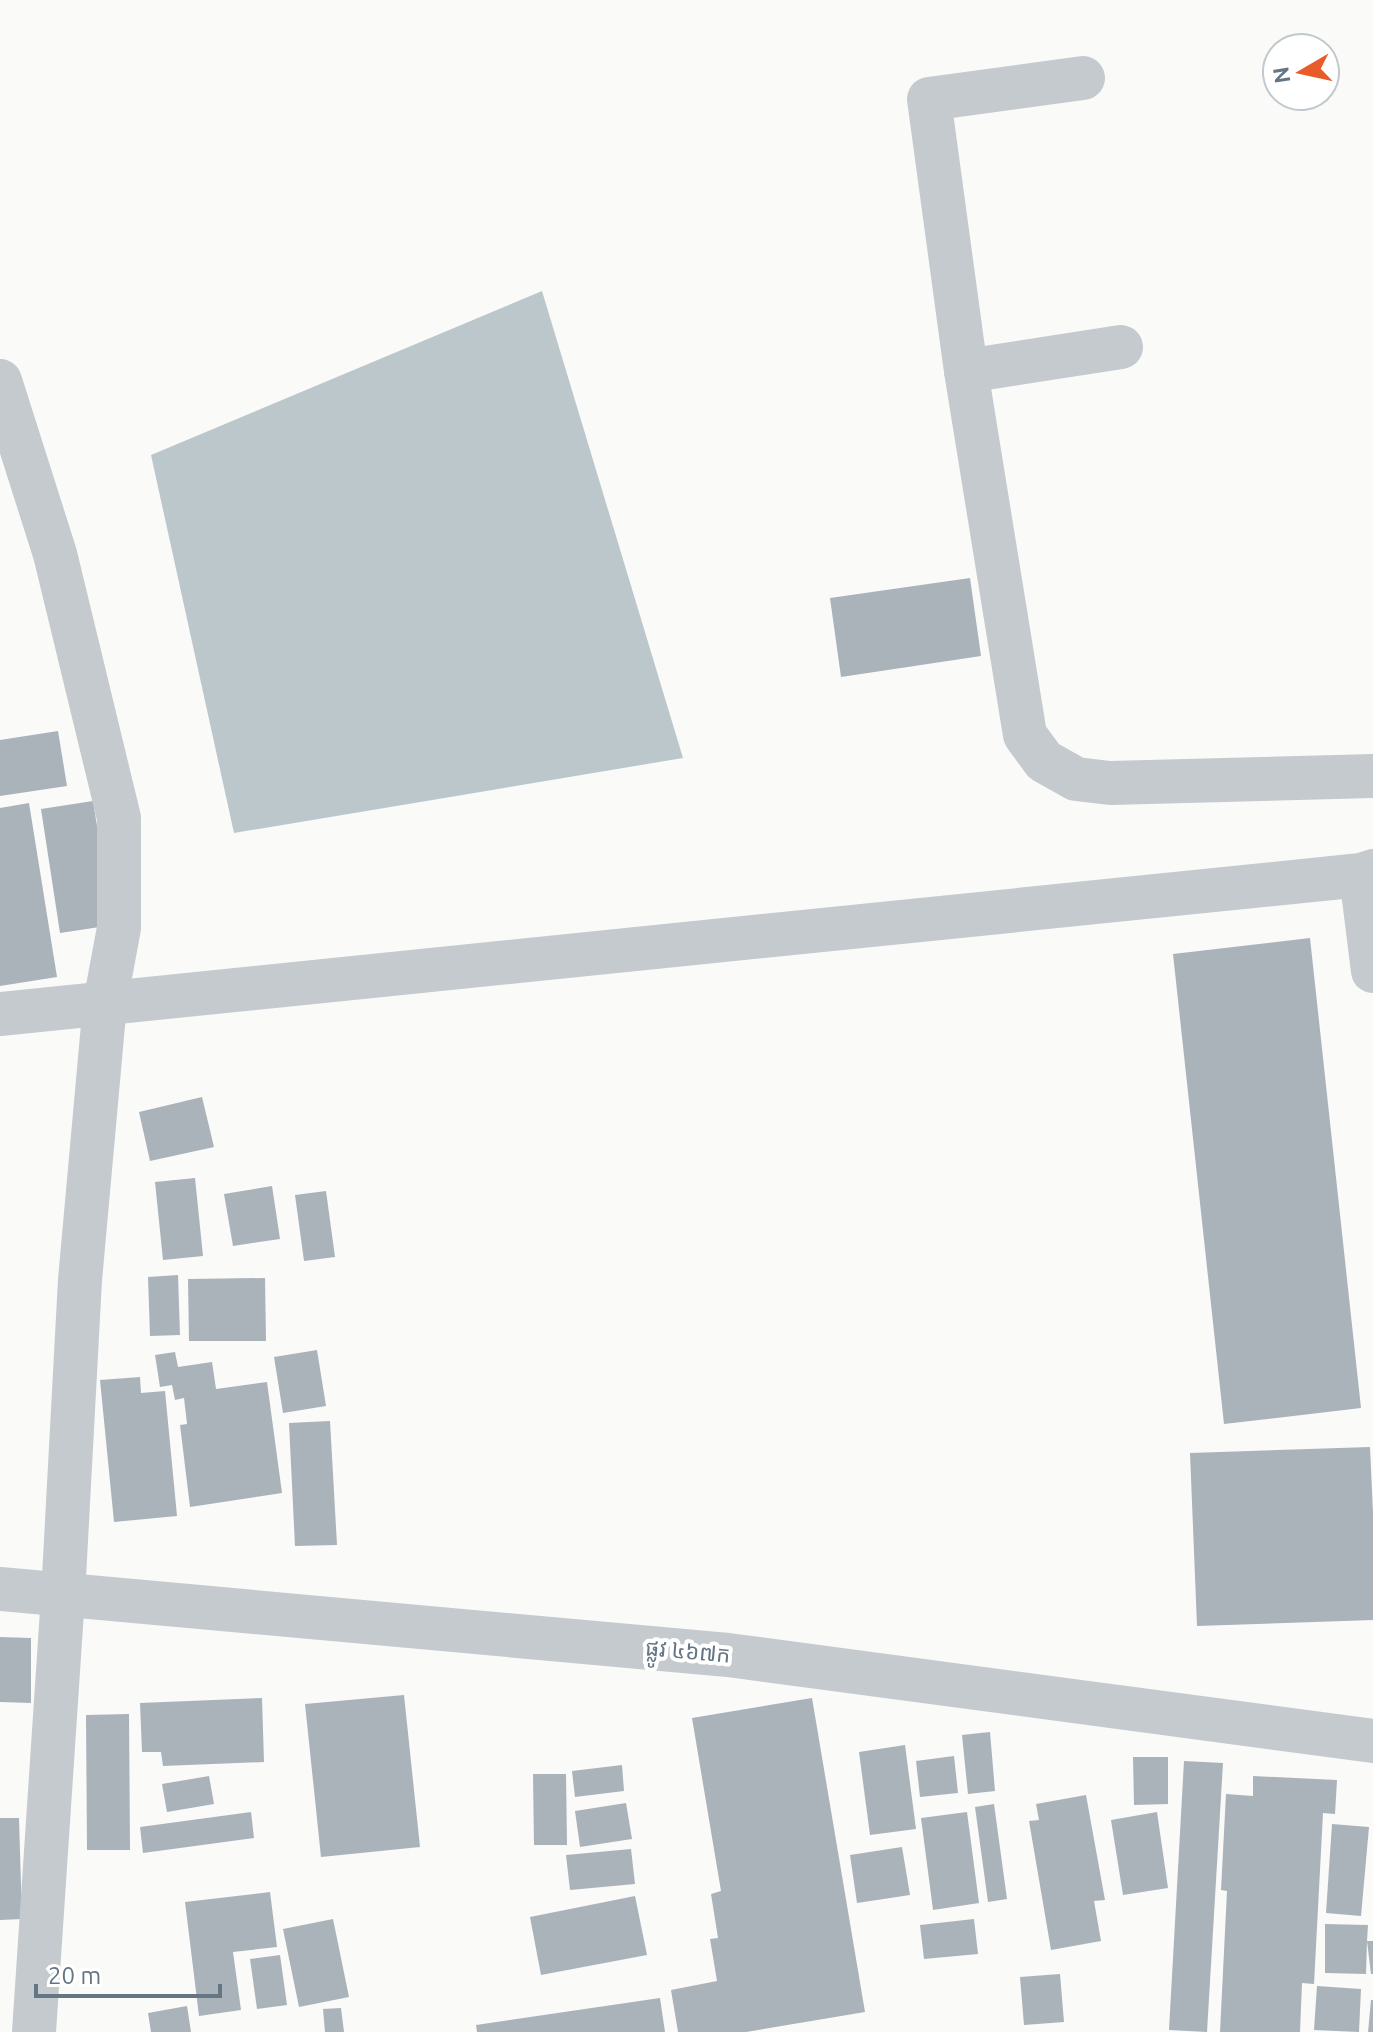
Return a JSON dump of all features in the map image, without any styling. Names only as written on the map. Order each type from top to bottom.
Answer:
[{"type":"street","points":[[1083,78],[929,99],[966,371],[1025,735],[1044,761],[1076,779],[1110,783],[1373,776]]},
{"type":"street","points":[[966,371],[1121,347]]},
{"type":"street","points":[[0,381],[55,554],[119,818],[119,928],[105,1003],[80,1280],[34,2032]]},
{"type":"street","points":[[0,1014],[1367,873],[1373,971]]},
{"type":"street","name":"ផ្លូវ ៤៦៧ក","points":[[0,1589],[728,1655],[1373,1741]]},
{"type":"shaded area","points":[[542,291],[683,758],[234,833],[151,455]]},
{"type":"building","points":[[970,578],[981,656],[841,677],[830,598]]},
{"type":"building","points":[[58,731],[67,786],[0,796],[0,740]]},
{"type":"building","points":[[93,801],[113,925],[60,933],[41,809]]},
{"type":"building","points":[[29,803],[57,977],[0,986],[0,808]]},
{"type":"building","points":[[1310,938],[1361,1408],[1224,1424],[1173,954]]},
{"type":"building","points":[[202,1097],[214,1147],[150,1161],[139,1112]]},
{"type":"building","points":[[195,1178],[203,1256],[163,1260],[155,1182]]},
{"type":"building","points":[[272,1186],[280,1239],[233,1246],[224,1194]]},
{"type":"building","points":[[326,1191],[335,1257],[304,1261],[295,1195]]},
{"type":"building","points":[[178,1275],[180,1335],[150,1336],[148,1277]]},
{"type":"building","points":[[265,1278],[266,1341],[189,1341],[188,1279]]},
{"type":"building","points":[[317,1350],[326,1406],[283,1413],[274,1357]]},
{"type":"building","points":[[175,1352],[178,1367],[212,1362],[216,1389],[267,1382],[282,1493],[190,1507],[180,1425],[187,1424],[184,1398],[175,1400],[172,1385],[160,1387],[155,1355]]},
{"type":"building","points":[[140,1377],[141,1393],[165,1391],[177,1516],[114,1522],[100,1380]]},
{"type":"building","points":[[330,1421],[337,1545],[295,1546],[289,1423]]},
{"type":"building","points":[[1370,1447],[1373,1620],[1197,1626],[1190,1453]]},
{"type":"building","points":[[0,1637],[31,1638],[31,1703],[0,1702]]},
{"type":"building","points":[[404,1695],[420,1847],[321,1857],[305,1704]]},
{"type":"building","points":[[262,1698],[264,1762],[163,1766],[161,1752],[142,1752],[140,1703]]},
{"type":"building","points":[[812,1698],[865,2012],[746,2032],[678,2032],[671,1990],[717,1981],[710,1939],[718,1938],[711,1894],[721,1891],[692,1718]]},
{"type":"building","points":[[129,1714],[130,1850],[87,1850],[86,1715]]},
{"type":"building","points":[[990,1732],[995,1791],[968,1794],[962,1735]]},
{"type":"building","points":[[905,1745],[916,1829],[870,1835],[859,1752]]},
{"type":"building","points":[[954,1756],[958,1793],[920,1797],[916,1761]]},
{"type":"building","points":[[1133,1757],[1168,1757],[1168,1804],[1134,1805]]},
{"type":"building","points":[[1184,1761],[1223,1763],[1207,2032],[1169,2030]]},
{"type":"building","points":[[622,1765],[624,1791],[575,1797],[572,1771]]},
{"type":"building","points":[[533,1774],[566,1774],[567,1845],[534,1845]]},
{"type":"building","points":[[209,1776],[214,1804],[167,1812],[162,1784]]},
{"type":"building","points":[[1253,1776],[1337,1780],[1335,1814],[1323,1813],[1314,1984],[1302,1983],[1300,2032],[1220,2032],[1227,1891],[1221,1890],[1226,1794],[1253,1796]]},
{"type":"building","points":[[1086,1795],[1105,1900],[1094,1901],[1101,1941],[1051,1950],[1029,1821],[1039,1820],[1036,1804]]},
{"type":"building","points":[[626,1803],[632,1839],[580,1847],[575,1811]]},
{"type":"building","points":[[994,1804],[1007,1899],[988,1902],[975,1807]]},
{"type":"building","points":[[251,1812],[254,1838],[143,1853],[140,1827]]},
{"type":"building","points":[[967,1812],[979,1903],[933,1910],[921,1818]]},
{"type":"building","points":[[1157,1812],[1168,1888],[1123,1895],[1111,1820]]},
{"type":"building","points":[[0,1818],[19,1818],[22,1919],[0,1920]]},
{"type":"building","points":[[1332,1824],[1369,1827],[1361,1916],[1326,1913]]},
{"type":"building","points":[[902,1847],[910,1895],[857,1903],[850,1855]]},
{"type":"building","points":[[631,1849],[635,1884],[570,1890],[566,1855]]},
{"type":"building","points":[[270,1892],[277,1947],[233,1952],[241,2010],[199,2016],[185,1902]]},
{"type":"building","points":[[635,1896],[647,1955],[541,1975],[530,1917]]},
{"type":"building","points":[[333,1919],[349,1997],[299,2007],[283,1929]]},
{"type":"building","points":[[974,1919],[978,1954],[924,1959],[920,1925]]},
{"type":"building","points":[[1325,1924],[1368,1925],[1366,1974],[1325,1973]]},
{"type":"building","points":[[1367,1941],[1373,1941],[1373,1974],[1371,1974]]},
{"type":"building","points":[[280,1955],[287,2005],[257,2009],[250,1959]]},
{"type":"building","points":[[1060,1974],[1064,2022],[1024,2025],[1020,1977]]},
{"type":"building","points":[[1317,1986],[1361,1989],[1359,2032],[1314,2030]]},
{"type":"building","points":[[660,1998],[665,2032],[477,2032],[476,2025]]},
{"type":"building","points":[[1371,2000],[1373,2032],[1368,2032]]},
{"type":"building","points":[[187,2006],[191,2032],[151,2032],[148,2013]]},
{"type":"building","points":[[341,2008],[344,2032],[325,2032],[323,2009]]}]
